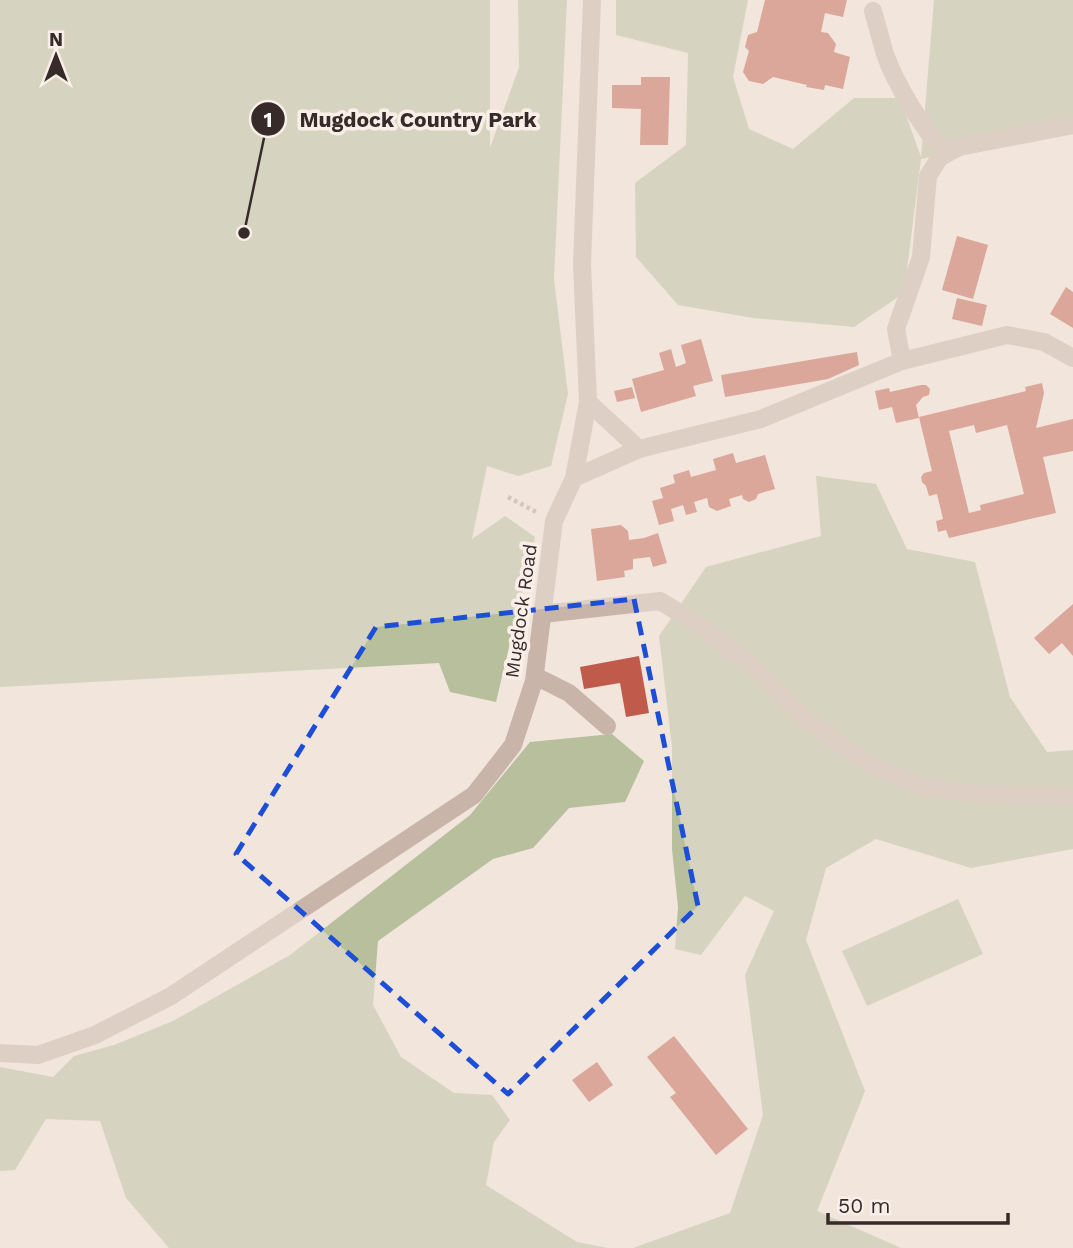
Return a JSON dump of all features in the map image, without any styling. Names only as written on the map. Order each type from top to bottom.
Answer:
[{"type":"street","name":"Mugdock Road","points":[[0,1053],[38,1055],[95,1035],[171,996],[474,795],[513,745],[535,676],[554,522],[574,478],[588,402],[582,264],[592,0]]},
{"type":"street","points":[[873,11],[886,57],[901,87],[933,141],[946,154]]},
{"type":"street","points":[[902,361],[896,329],[921,257],[928,176],[940,157],[959,147],[1073,125]]},
{"type":"street","points":[[574,478],[639,449],[761,419],[902,361],[1007,335],[1044,342],[1073,359]]},
{"type":"street","points":[[588,402],[639,449]]},
{"type":"street","points":[[543,614],[660,601],[696,623],[754,666],[800,715],[870,765],[924,788],[981,794],[1073,797]]},
{"type":"street","points":[[535,676],[569,694],[607,726]]},
{"type":"path","points":[[508,497],[554,522]]},
{"type":"highlighted area","points":[[634,599],[698,906],[508,1094],[236,854],[376,627]]},
{"type":"green space","points":[[0,0],[490,0],[490,148],[519,67],[518,0],[567,0],[554,279],[568,394],[551,466],[518,476],[487,466],[472,539],[505,516],[535,537],[496,702],[450,692],[439,663],[0,687]]},
{"type":"green space","points":[[616,0],[748,0],[733,77],[749,129],[793,149],[854,98],[900,98],[921,157],[934,0],[1073,0],[1073,127],[921,159],[904,293],[854,327],[753,318],[678,305],[636,257],[635,183],[686,145],[688,53],[616,35]]},
{"type":"green space","points":[[816,476],[876,484],[907,549],[975,562],[1010,697],[1047,752],[1073,750],[1073,849],[971,868],[876,839],[826,868],[806,940],[865,1091],[817,1211],[901,1248],[633,1248],[730,1213],[763,1115],[745,975],[774,911],[745,896],[701,955],[675,949],[678,907],[672,849],[672,747],[659,636],[706,567],[821,536]]},
{"type":"green space","points":[[612,734],[644,761],[625,802],[569,808],[533,848],[493,859],[378,941],[373,1005],[401,1057],[454,1093],[492,1095],[510,1120],[494,1142],[486,1185],[577,1242],[608,1248],[169,1248],[126,1198],[100,1121],[46,1119],[15,1170],[0,1171],[0,1067],[53,1077],[74,1056],[114,1045],[173,1021],[290,955],[470,815],[530,742]]},
{"type":"green space","points":[[958,899],[983,954],[867,1006],[842,951]]},
{"type":"building","points":[[765,0],[847,0],[843,17],[825,13],[821,32],[828,33],[836,44],[834,52],[850,57],[843,89],[825,85],[824,90],[806,87],[807,85],[773,77],[763,84],[749,81],[743,72],[749,51],[745,47],[748,35],[757,32]]},
{"type":"building","points":[[641,77],[670,77],[668,145],[640,145],[641,109],[612,108],[612,85],[641,85]]},
{"type":"building","points":[[957,236],[988,245],[973,299],[942,290]]},
{"type":"building","points":[[1066,287],[1073,292],[1073,328],[1050,314]]},
{"type":"building","points":[[957,298],[987,305],[982,326],[952,319]]},
{"type":"building","points":[[701,339],[713,381],[693,386],[696,396],[641,412],[632,379],[664,370],[659,353],[671,349],[676,367],[686,363],[681,345]]},
{"type":"building","points":[[857,352],[859,365],[828,379],[725,397],[721,375]]},
{"type":"building","points":[[1042,383],[1044,393],[1036,428],[1073,419],[1073,451],[1043,457],[1056,513],[949,538],[946,530],[938,532],[936,521],[943,519],[937,494],[929,496],[921,477],[932,471],[919,417],[1026,391],[1025,387]],"holes":[[[974,425],[976,433],[1007,425],[1024,494],[980,505],[981,510],[969,513],[949,431]]]},
{"type":"building","points":[[921,385],[930,389],[929,395],[916,405],[919,418],[896,423],[892,407],[879,410],[875,391],[889,388],[890,392]]},
{"type":"building","points":[[632,387],[635,398],[617,402],[614,391]]},
{"type":"building","points":[[733,453],[736,463],[765,455],[775,489],[758,494],[756,499],[749,502],[743,499],[742,495],[729,499],[731,506],[717,511],[709,507],[707,498],[694,502],[697,512],[686,515],[683,505],[671,509],[674,521],[659,525],[652,501],[663,498],[660,488],[675,483],[673,475],[689,470],[691,477],[716,470],[713,459]]},
{"type":"building","points":[[621,525],[628,531],[629,540],[658,533],[667,563],[653,567],[650,557],[633,559],[633,569],[624,571],[625,577],[597,581],[591,529]]},
{"type":"building","points":[[1073,604],[1073,656],[1062,643],[1049,654],[1034,638]]},
{"type":"building","points":[[639,656],[649,713],[626,717],[620,683],[584,689],[580,667]]},
{"type":"building","points":[[674,1036],[748,1129],[716,1155],[670,1097],[676,1093],[647,1057]]},
{"type":"building","points":[[597,1062],[613,1085],[589,1102],[572,1080]]},
{"type":"place","name":"Mugdock Country Park","points":[[244,233]]}]
